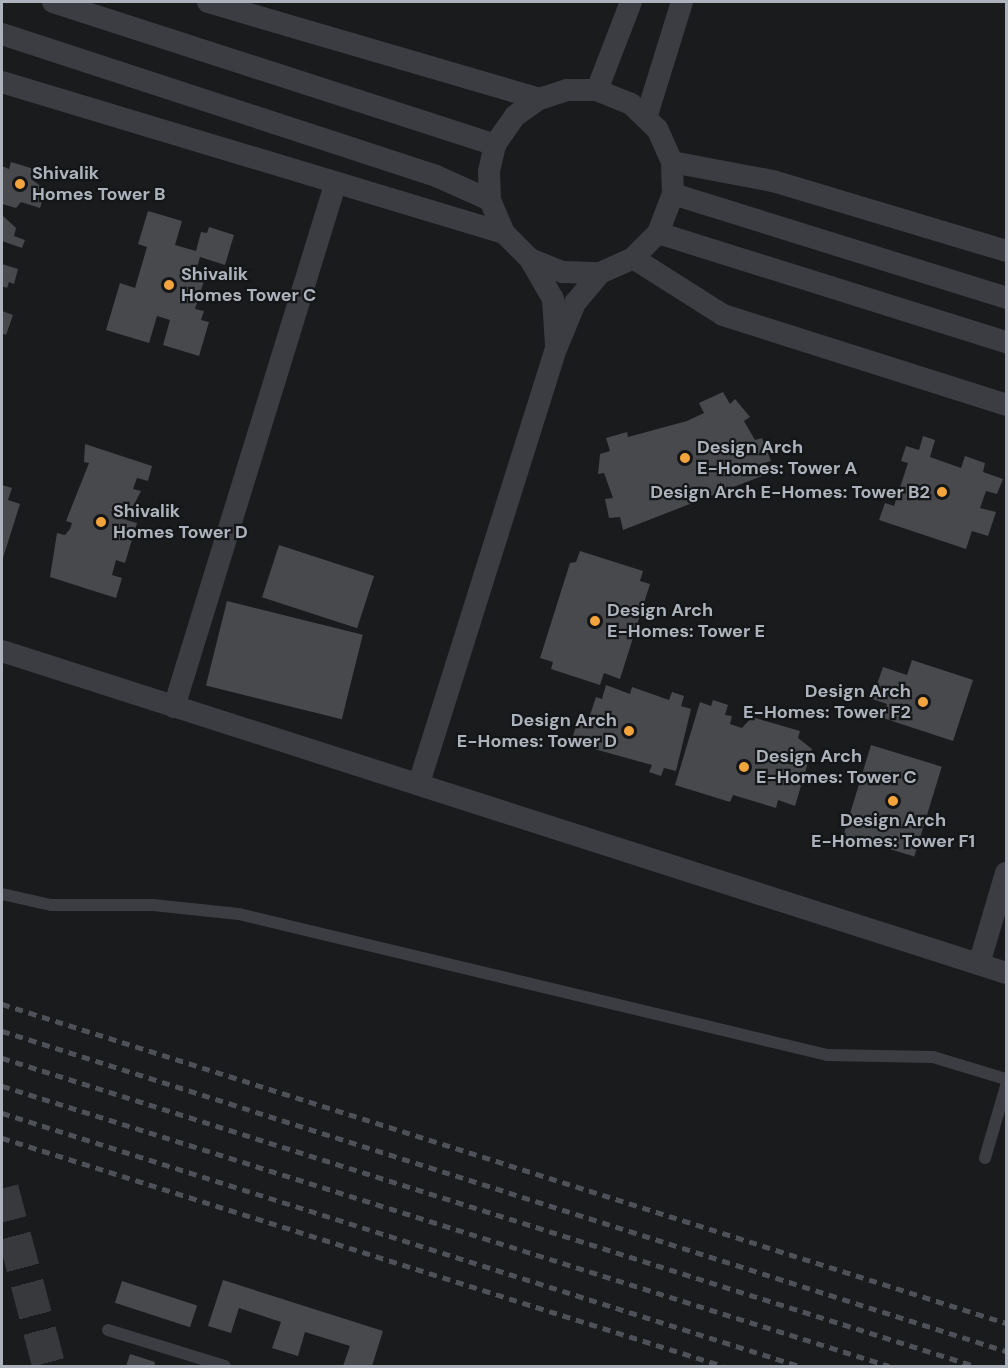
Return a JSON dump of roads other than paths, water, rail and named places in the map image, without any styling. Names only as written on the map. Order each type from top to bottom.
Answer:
[{"type":"street","points":[[53,2],[89,7],[495,145]]},
{"type":"street","points":[[208,2],[539,99]]},
{"type":"street","points":[[597,90],[631,2]]},
{"type":"street","points":[[646,118],[682,2]]},
{"type":"street","points":[[2,34],[436,176],[490,200]]},
{"type":"street","points":[[2,82],[334,185],[504,233]]},
{"type":"street","points":[[419,783],[556,349],[575,303],[600,273],[633,258],[658,233],[673,194],[672,162],[657,129],[631,104],[597,90],[567,90],[539,99],[515,116],[495,145],[489,172],[490,200],[504,233],[530,259],[553,299],[556,349]]},
{"type":"street","points":[[672,162],[772,181],[1006,251]]},
{"type":"street","points":[[174,707],[334,185]]},
{"type":"street","points":[[673,194],[1006,298]]},
{"type":"street","points":[[658,233],[1006,342]]},
{"type":"street","points":[[633,258],[723,315],[1006,405]]},
{"type":"street","points":[[530,259],[563,272],[600,273]]},
{"type":"street","points":[[2,651],[1006,973]]},
{"type":"street","points":[[979,964],[1006,873]]},
{"type":"lane","points":[[2,894],[51,905],[153,905],[239,914],[827,1055],[933,1057],[1006,1079]]},
{"type":"lane","points":[[986,1158],[1006,1086]]},
{"type":"lane","points":[[108,1330],[225,1366]]},
{"type":"tunnel","points":[[2,1188],[49,1366]]},
{"type":"railway","points":[[2,1004],[1006,1323]]},
{"type":"railway","points":[[2,1031],[1006,1351]]},
{"type":"railway","points":[[2,1058],[975,1366]]},
{"type":"railway","points":[[2,1086],[889,1366]]},
{"type":"railway","points":[[2,1113],[799,1366]]},
{"type":"railway","points":[[2,1138],[723,1366]]},
{"type":"place","name":"Shivalik Homes Tower B","points":[[20,184]]},
{"type":"place","name":"Shivalik Homes Tower C","points":[[169,285]]},
{"type":"place","name":"Design Arch E-Homes: Tower A","points":[[685,458]]},
{"type":"place","name":"Design Arch E-Homes: Tower B2","points":[[942,492]]},
{"type":"place","name":"Shivalik Homes Tower D","points":[[101,522]]},
{"type":"place","name":"Design Arch E-Homes: Tower E","points":[[595,621]]},
{"type":"place","name":"Design Arch E-Homes: Tower F2","points":[[923,702]]},
{"type":"place","name":"Design Arch E-Homes: Tower D","points":[[629,731]]},
{"type":"place","name":"Design Arch E-Homes: Tower C","points":[[744,767]]},
{"type":"place","name":"Design Arch E-Homes: Tower F1","points":[[893,801]]}]
